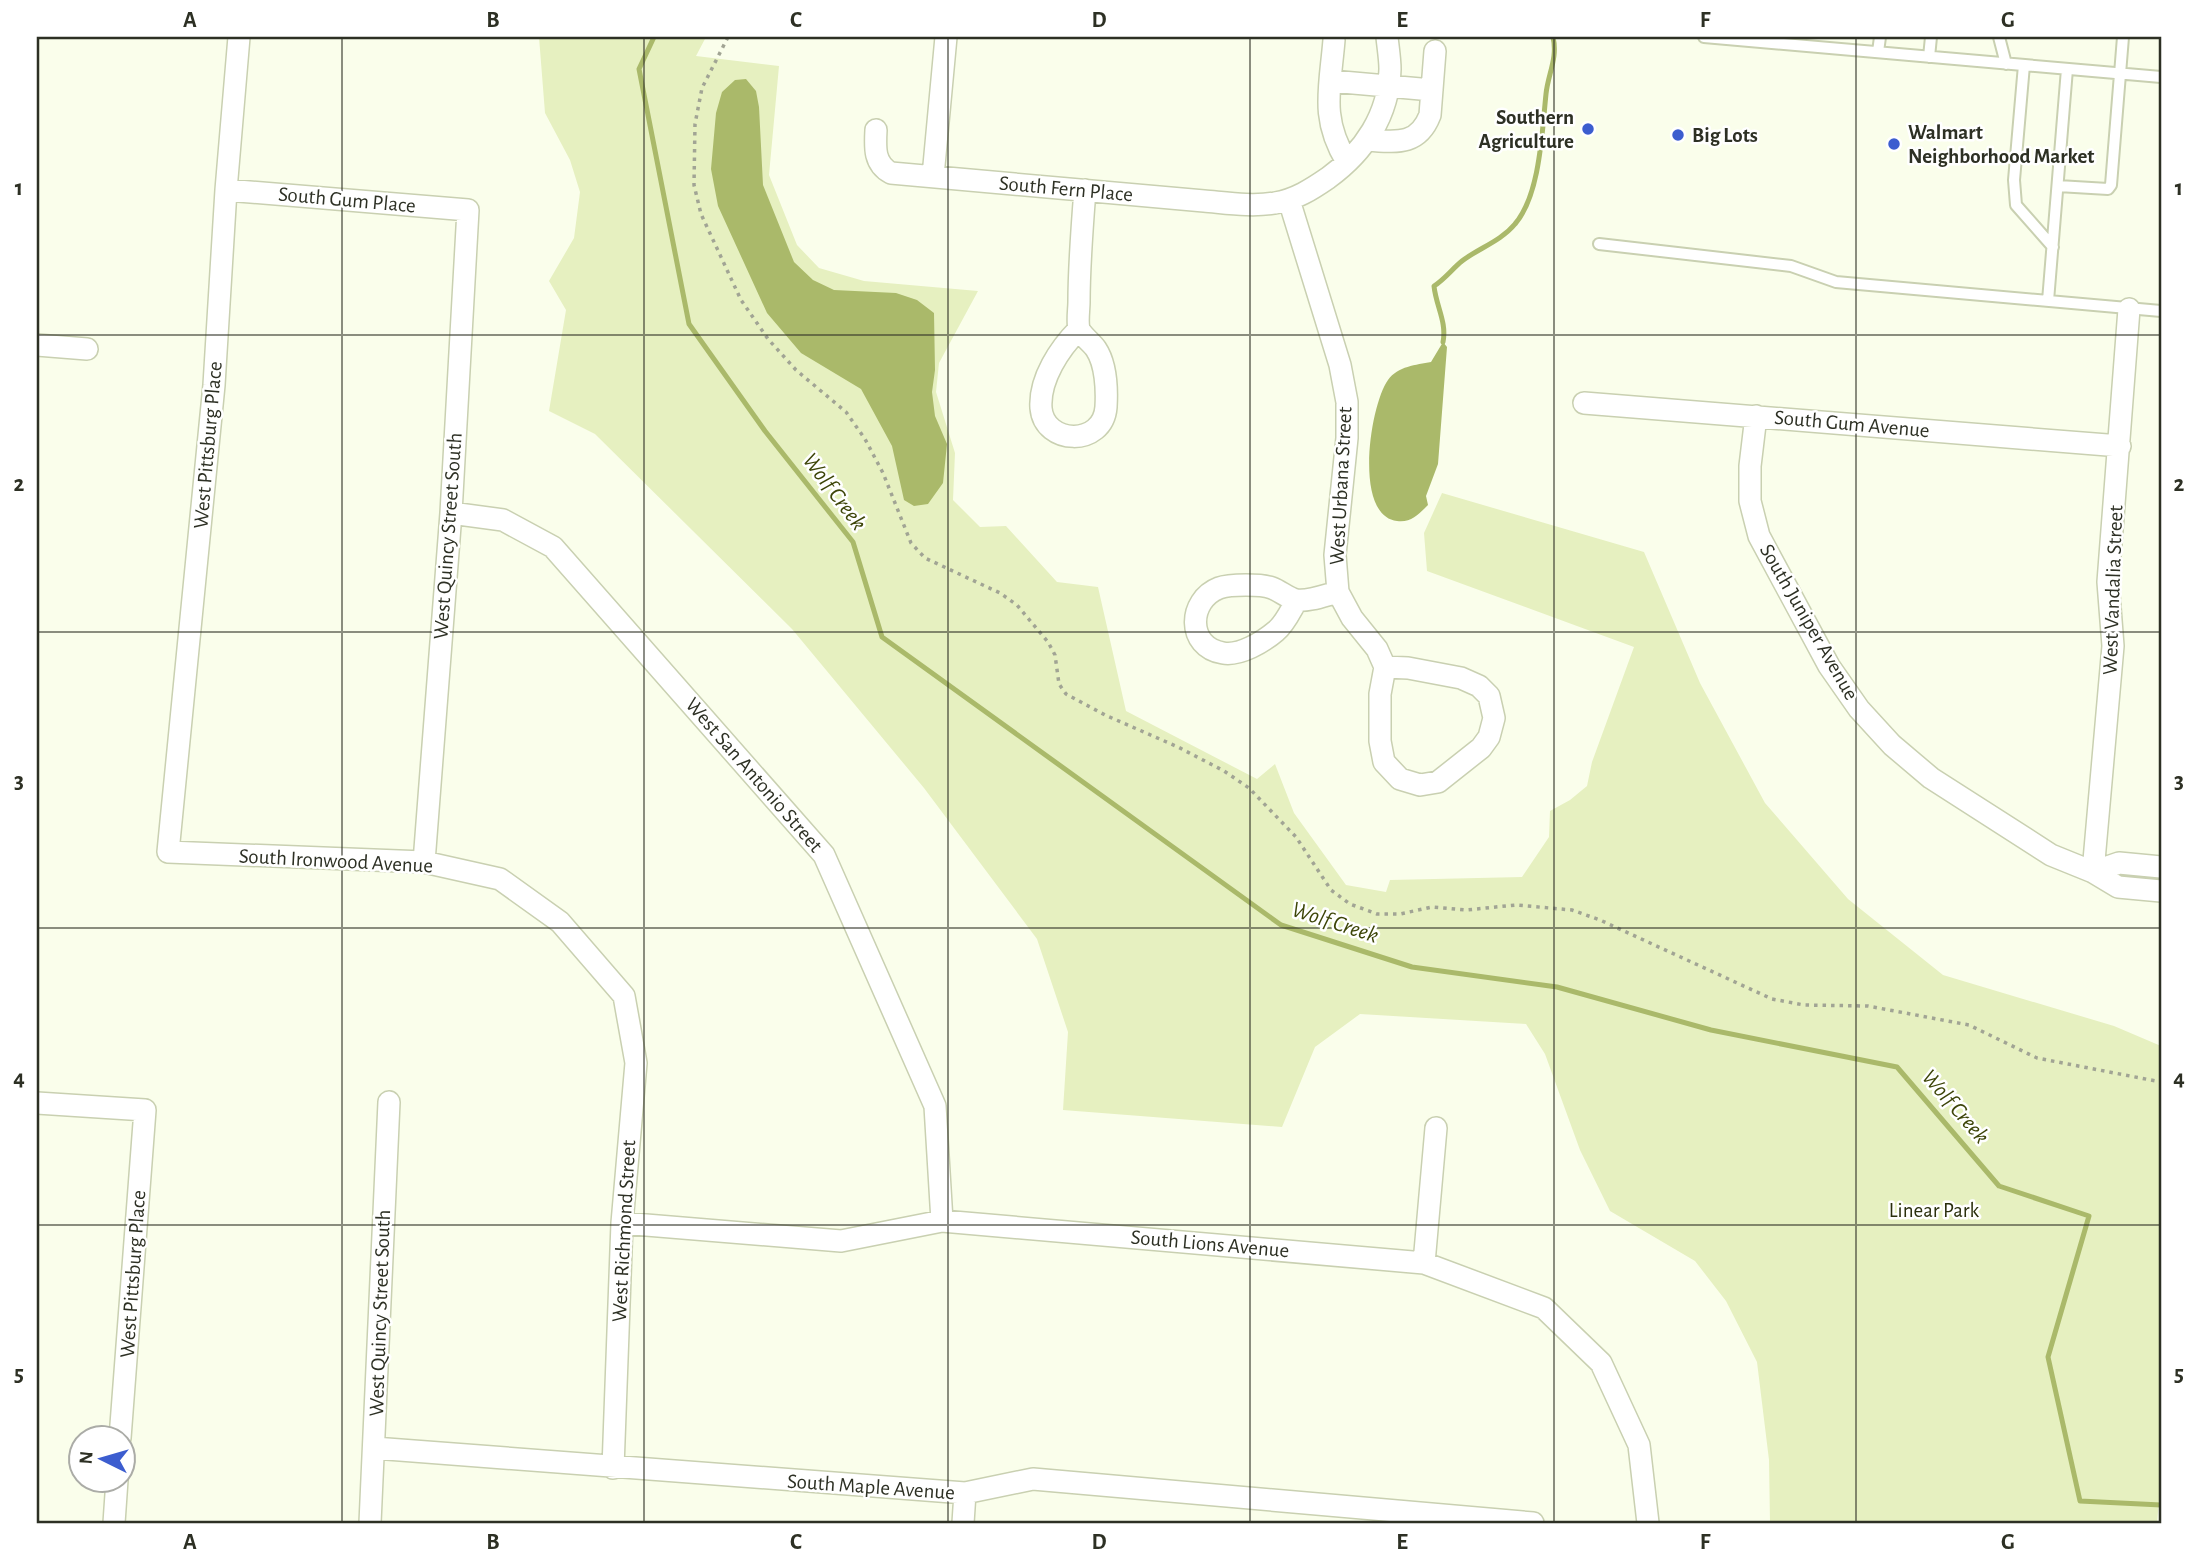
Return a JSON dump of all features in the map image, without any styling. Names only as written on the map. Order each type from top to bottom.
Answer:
[{"type":"street","name":"West Pittsburg Place","points":[[168,852],[214,385],[239,37]]},
{"type":"street","points":[[933,176],[946,37]]},
{"type":"street","points":[[1289,200],[1318,185],[1348,162],[1368,140],[1378,122],[1387,88],[1390,69],[1387,37]]},
{"type":"street","points":[[1334,40],[1330,126],[1336,144],[1348,162]]},
{"type":"street","points":[[1368,140],[1404,141],[1420,132],[1430,115],[1435,51]]},
{"type":"street","points":[[1331,80],[1387,88],[1432,90]]},
{"type":"street","name":"South Fern Place","points":[[876,130],[876,152],[882,168],[891,173],[1245,204],[1289,200]]},
{"type":"street","name":"South Gum Place","points":[[226,190],[468,210]]},
{"type":"street","points":[[1079,329],[1062,345],[1048,377],[1041,409],[1043,418],[1054,430],[1077,436],[1093,430],[1106,409],[1103,372],[1098,352],[1079,329],[1079,263],[1085,190]]},
{"type":"street","name":"West Urbana Street","points":[[1289,200],[1340,365],[1347,402],[1347,438],[1335,555],[1338,592],[1352,618],[1377,649],[1385,667]]},
{"type":"street","name":"West Quincy Street South","points":[[424,862],[451,513],[468,210]]},
{"type":"street","name":"West Vandalia Street","points":[[2093,872],[2113,646],[2108,582],[2129,309]]},
{"type":"street","points":[[37,345],[87,349]]},
{"type":"street","name":"South Gum Avenue","points":[[1584,403],[2120,446]]},
{"type":"street","name":"South Juniper Avenue","points":[[1756,416],[1750,467],[1750,501],[1759,536],[1829,666],[1859,709],[1892,745],[1931,778],[2050,855],[2093,872],[2118,887],[2161,891]]},
{"type":"street","name":"West San Antonio Street","points":[[451,513],[503,520],[553,547],[824,855],[935,1106],[942,1221]]},
{"type":"street","points":[[1297,600],[1277,630],[1234,654],[1217,652],[1202,643],[1195,627],[1196,611],[1200,604],[1221,587],[1269,586],[1297,600],[1338,592]]},
{"type":"street","points":[[1385,667],[1408,668],[1461,678],[1479,686],[1489,696],[1494,718],[1489,737],[1481,748],[1438,782],[1420,785],[1400,779],[1392,774],[1384,762],[1380,741],[1380,706],[1385,667]]},
{"type":"street","name":"South Ironwood Avenue","points":[[168,852],[424,862],[499,879],[561,922],[624,996]]},
{"type":"street","points":[[2093,872],[2119,863],[2161,867]]},
{"type":"street","name":"West Richmond Street","points":[[613,1468],[622,1223],[636,1063],[624,996]]},
{"type":"street","name":"West Quincy Street South","points":[[370,1523],[389,1102]]},
{"type":"street","name":"West Pittsburg Place","points":[[37,1103],[145,1110],[121,1424]]},
{"type":"street","points":[[1424,1263],[1436,1128]]},
{"type":"street","name":"South Lions Avenue","points":[[622,1223],[841,1241],[942,1221],[1424,1263],[1544,1308],[1601,1363],[1639,1445],[1648,1523]]},
{"type":"street","name":"South Maple Avenue","points":[[374,1448],[965,1493],[1033,1479],[1533,1523]]},
{"type":"street","points":[[963,1523],[965,1493]]},
{"type":"street","points":[[114,1523],[116,1494]]},
{"type":"lane","points":[[1704,37],[1827,42],[1878,52],[2161,77]]},
{"type":"lane","points":[[1878,52],[1880,37]]},
{"type":"lane","points":[[1929,57],[1931,37]]},
{"type":"lane","points":[[1999,37],[2006,64]]},
{"type":"lane","points":[[2058,186],[2108,189],[2111,186],[2123,37]]},
{"type":"lane","points":[[2024,65],[2014,180],[2016,205],[2053,247]]},
{"type":"lane","points":[[2048,301],[2067,69]]},
{"type":"lane","points":[[1599,244],[1791,266],[1836,282],[2161,311]]},
{"type":"path","points":[[728,37],[702,88],[695,124],[694,186],[701,214],[741,300],[768,340],[796,370],[846,412],[865,439],[883,473],[911,543],[925,558],[1000,593],[1017,605],[1048,642],[1055,655],[1059,684],[1066,694],[1105,715],[1178,747],[1224,771],[1248,788],[1296,837],[1331,890],[1350,904],[1377,914],[1400,914],[1432,906],[1466,910],[1516,905],[1572,910],[1600,920],[1772,999],[1804,1005],[1868,1006],[1969,1025],[2037,1058],[2161,1082]]},
{"type":"green space","name":"Linear Park","points":[[539,37],[706,37],[696,56],[779,66],[769,175],[797,245],[819,268],[864,281],[978,291],[939,363],[936,392],[955,453],[953,500],[980,527],[1006,526],[1057,582],[1098,587],[1126,711],[1257,779],[1275,764],[1294,813],[1346,885],[1386,892],[1390,880],[1522,877],[1549,837],[1550,811],[1587,786],[1592,762],[1634,647],[1427,571],[1424,533],[1442,493],[1644,552],[1700,683],[1765,803],[1848,899],[1943,975],[2114,1026],[2161,1046],[2161,1476],[2157,1523],[1770,1523],[1769,1460],[1757,1362],[1726,1301],[1695,1261],[1610,1211],[1580,1150],[1545,1054],[1526,1024],[1360,1014],[1315,1047],[1282,1127],[1063,1110],[1068,1032],[1037,939],[924,788],[792,629],[595,434],[549,411],[566,310],[549,281],[574,238],[580,192],[570,160],[545,113]]},
{"type":"shaded area","points":[[746,79],[756,91],[759,107],[763,185],[794,262],[813,280],[834,290],[896,293],[917,300],[934,313],[935,370],[932,392],[935,416],[947,444],[943,483],[928,504],[914,506],[904,500],[892,446],[861,389],[801,353],[767,313],[718,206],[711,169],[716,113],[722,92],[735,80]]},
{"type":"shaded area","points":[[1443,342],[1447,347],[1438,464],[1426,496],[1428,505],[1411,519],[1397,521],[1383,515],[1374,500],[1370,481],[1371,434],[1376,412],[1381,393],[1392,375],[1408,367],[1431,362]]},
{"type":"waterway","name":"Wolf Creek","points":[[654,37],[639,69],[689,324],[765,431],[853,542],[882,637],[1281,925],[1412,967],[1557,987],[1711,1030],[1897,1067],[1999,1186],[2089,1216],[2048,1357],[2080,1501],[2161,1505]]},
{"type":"waterway","points":[[1443,342],[1444,328],[1434,286],[1462,261],[1509,230],[1523,212],[1530,197],[1554,59],[1553,37]]},
{"type":"place","name":"Southern Agriculture","points":[[1588,129]]},
{"type":"place","name":"Big Lots","points":[[1678,135]]},
{"type":"place","name":"Walmart Neighborhood Market","points":[[1894,144]]}]
